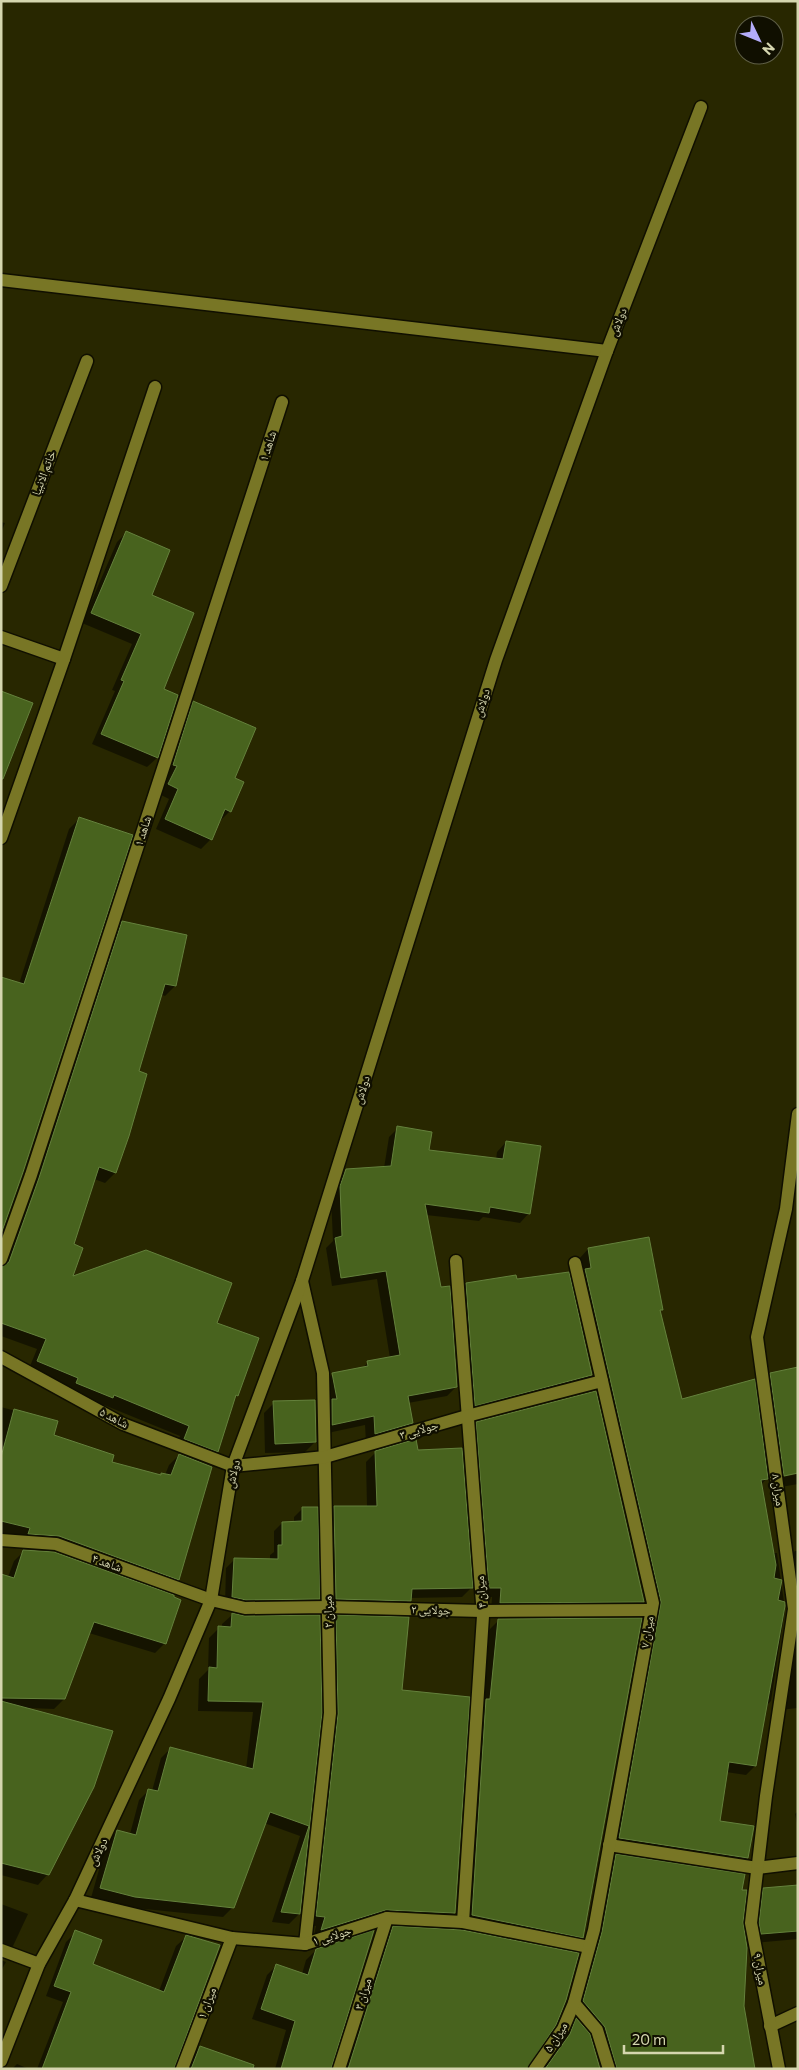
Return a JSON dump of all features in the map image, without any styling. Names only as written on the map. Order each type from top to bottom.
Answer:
[{"type":"street","name":"دولاش","points":[[1,2061],[38,1964],[75,1900],[169,1699],[211,1600],[233,1466],[302,1281],[496,660],[607,351],[701,107]]},
{"type":"street","points":[[1,280],[607,351]]},
{"type":"street","name":"خاتم الانبیا","points":[[1,586],[87,361]]},
{"type":"street","points":[[1,838],[64,659],[155,387]]},
{"type":"street","name":"شاهد ۱","points":[[1,1258],[34,1166],[282,402]]},
{"type":"street","points":[[1,637],[64,659]]},
{"type":"street","name":"میران ۸","points":[[757,1868],[794,1609],[757,1337],[792,1209],[798,1114]]},
{"type":"street","name":"میران ۴","points":[[456,1261],[482,1611],[463,1922]]},
{"type":"street","name":"میران ۷","points":[[574,2003],[589,1946],[609,1845],[652,1604],[575,1263]]},
{"type":"street","name":"میران ۲","points":[[302,1281],[323,1373],[330,1713],[305,1944]]},
{"type":"street","name":"شاهد ۵","points":[[2,1361],[123,1424],[233,1466]]},
{"type":"street","name":"جولایی ۳","points":[[233,1466],[325,1456],[602,1381]]},
{"type":"street","name":"شاهد ۴","points":[[1,1540],[56,1544],[211,1600]]},
{"type":"street","name":"جولایی ۲","points":[[211,1600],[245,1608],[328,1607],[482,1611],[651,1610]]},
{"type":"street","points":[[609,1845],[757,1868],[798,1863]]},
{"type":"street","name":"میران ۹","points":[[757,1868],[751,1924],[780,2069]]},
{"type":"street","name":"جولایی ۱","points":[[75,1900],[232,1938],[305,1944],[386,1918],[463,1922],[589,1946]]},
{"type":"street","name":"میران ۳","points":[[339,2069],[386,1918]]},
{"type":"street","name":"میران ۱","points":[[182,2069],[232,1938]]},
{"type":"street","points":[[1,1950],[38,1964]]},
{"type":"street","points":[[574,2003],[597,2030],[609,2069]]},
{"type":"street","name":"میران ۵","points":[[535,2069],[563,2029],[574,2003]]},
{"type":"street","points":[[770,2026],[798,2013]]},
{"type":"building","points":[[126,531],[170,550],[152,595],[194,613],[164,689],[178,695],[158,758],[101,734],[124,681],[121,680],[141,634],[91,613]]},
{"type":"building","points":[[1,691],[33,703],[3,779],[1,779]]},
{"type":"building","points":[[193,701],[256,728],[235,778],[244,782],[231,812],[225,809],[212,840],[165,819],[178,789],[168,784],[177,766],[173,765]]},
{"type":"building","points":[[79,817],[133,835],[1,1234],[1,977],[24,984]]},
{"type":"building","points":[[122,921],[187,935],[176,986],[165,984],[139,1071],[147,1074],[116,1173],[99,1167],[74,1244],[83,1248],[73,1276],[146,1250],[232,1283],[217,1323],[259,1338],[238,1396],[236,1395],[218,1452],[184,1439],[189,1426],[114,1395],[113,1398],[76,1383],[78,1378],[37,1361],[46,1339],[1,1323],[1,1267],[9,1262],[39,1178]]},
{"type":"building","points":[[397,1126],[432,1132],[429,1150],[503,1159],[506,1141],[541,1146],[530,1214],[490,1207],[489,1213],[425,1204],[441,1287],[450,1286],[457,1387],[408,1396],[413,1423],[375,1434],[374,1416],[332,1425],[332,1399],[337,1399],[332,1373],[368,1366],[367,1361],[400,1355],[386,1271],[341,1278],[335,1238],[342,1236],[340,1186],[346,1169],[391,1166]]},
{"type":"building","points":[[649,1237],[663,1310],[660,1310],[682,1399],[755,1379],[768,1479],[761,1480],[776,1565],[774,1578],[782,1580],[778,1600],[785,1602],[785,1606],[756,1766],[729,1762],[720,1821],[754,1826],[748,1858],[619,1838],[661,1602],[585,1269],[591,1268],[588,1248]]},
{"type":"building","points":[[569,1272],[592,1375],[475,1406],[466,1283],[516,1275],[517,1279]]},
{"type":"building","points":[[798,1367],[798,1473],[784,1476],[770,1373]]},
{"type":"building","points":[[596,1391],[644,1602],[500,1603],[501,1588],[489,1588],[476,1422]]},
{"type":"building","points":[[315,1400],[316,1442],[275,1444],[273,1401]]},
{"type":"building","points":[[14,1409],[58,1421],[54,1435],[114,1455],[112,1462],[161,1475],[161,1473],[171,1475],[179,1454],[212,1467],[179,1580],[59,1536],[28,1534],[30,1528],[1,1521],[1,1457]]},
{"type":"building","points":[[416,1439],[418,1450],[462,1448],[473,1588],[412,1589],[411,1601],[336,1599],[334,1506],[377,1506],[375,1451]]},
{"type":"building","points":[[302,1507],[318,1507],[320,1599],[246,1600],[232,1597],[234,1558],[278,1559],[278,1545],[282,1545],[282,1522],[302,1521]]},
{"type":"building","points":[[23,1550],[54,1552],[174,1595],[174,1597],[181,1600],[166,1644],[94,1622],[65,1699],[1,1698],[1,1574],[14,1578]]},
{"type":"building","points":[[232,1613],[245,1616],[320,1615],[322,1713],[300,1914],[281,1912],[309,1826],[270,1812],[234,1908],[135,1897],[100,1888],[117,1830],[136,1835],[148,1789],[158,1791],[170,1747],[253,1769],[263,1702],[208,1701],[209,1667],[217,1668],[218,1626],[231,1627]]},
{"type":"building","points":[[336,1615],[409,1617],[402,1690],[470,1697],[455,1913],[386,1910],[321,1930],[325,1917],[316,1916],[338,1714]]},
{"type":"building","points":[[642,1618],[583,1938],[472,1915],[486,1699],[490,1699],[498,1619]]},
{"type":"building","points":[[1,1701],[113,1731],[94,1787],[49,1875],[1,1863]]},
{"type":"building","points":[[616,1854],[745,1874],[742,1890],[747,1890],[743,1922],[747,1948],[744,2006],[755,2069],[617,2069],[605,2027],[583,2001],[602,1932]]},
{"type":"building","points":[[798,1885],[798,1931],[761,1934],[759,1923],[763,1888]]},
{"type":"building","points":[[393,1926],[462,1930],[579,1953],[566,2000],[556,2025],[527,2069],[348,2069]]},
{"type":"building","points":[[75,1930],[102,1940],[93,1964],[164,1992],[186,1935],[220,1945],[174,2069],[42,2069],[71,1992],[54,1986]]},
{"type":"building","points":[[374,1930],[331,2069],[281,2069],[295,2021],[261,2009],[276,1964],[308,1975],[316,1949]]},
{"type":"building","points":[[576,2018],[590,2034],[600,2069],[545,2069],[570,2034]]},
{"type":"building","points":[[200,2046],[254,2065],[253,2069],[191,2069]]}]
